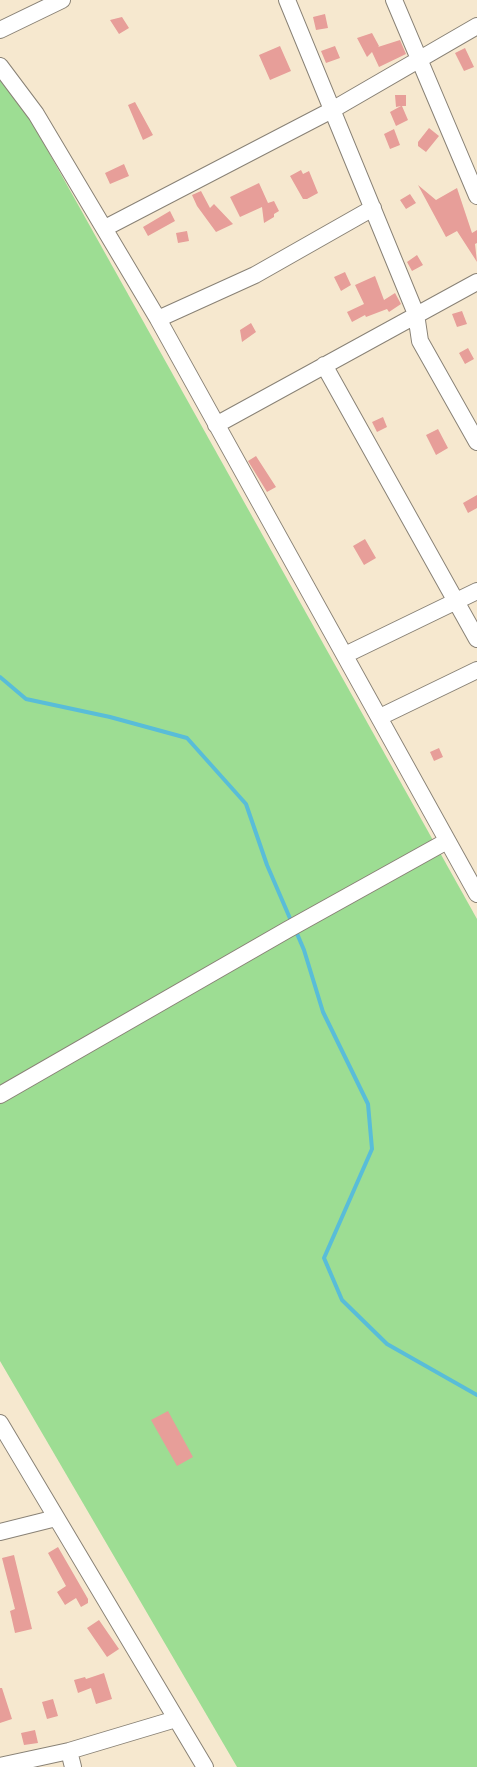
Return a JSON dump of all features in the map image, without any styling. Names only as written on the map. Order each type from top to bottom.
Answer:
[{"type":"street","points":[[0,30],[62,0]]},
{"type":"street","points":[[287,0],[416,314],[420,341],[477,442]]},
{"type":"street","points":[[394,0],[477,196]]},
{"type":"street","points":[[105,228],[332,110],[477,26]]},
{"type":"street","points":[[0,66],[36,114],[158,319],[477,894]]},
{"type":"street","points":[[158,319],[255,275],[373,208]]},
{"type":"street","points":[[216,425],[324,365],[375,339],[416,314],[477,282]]},
{"type":"street","points":[[324,365],[477,639]]},
{"type":"street","points":[[345,655],[477,591]]},
{"type":"street","points":[[380,717],[477,670]]},
{"type":"street","points":[[0,1094],[286,930],[447,842]]},
{"type":"street","points":[[0,1423],[205,1767]]},
{"type":"street","points":[[0,1532],[56,1518]]},
{"type":"street","points":[[0,1766],[69,1751],[176,1719]]},
{"type":"street","points":[[69,1751],[73,1767]]},
{"type":"green space","points":[[0,65],[477,919],[477,1767],[237,1767],[0,1361]]},
{"type":"building","points":[[325,14],[328,28],[316,30],[313,17]]},
{"type":"building","points":[[122,17],[129,28],[119,34],[110,20]]},
{"type":"building","points":[[372,33],[379,46],[378,47],[400,40],[406,54],[379,67],[372,52],[367,57],[357,38]]},
{"type":"building","points":[[280,46],[291,71],[270,80],[259,55]]},
{"type":"building","points":[[335,46],[340,58],[326,63],[321,51]]},
{"type":"building","points":[[465,48],[474,67],[464,71],[455,53]]},
{"type":"building","points":[[395,95],[406,95],[406,106],[402,106],[408,120],[396,126],[390,112],[401,106],[396,107]]},
{"type":"building","points":[[135,102],[153,135],[143,140],[128,105]]},
{"type":"building","points":[[429,128],[439,136],[426,152],[418,146],[418,142]]},
{"type":"building","points":[[394,129],[400,145],[390,149],[384,134]]},
{"type":"building","points":[[124,164],[129,176],[110,184],[105,173]]},
{"type":"building","points":[[301,170],[303,174],[309,171],[318,193],[307,199],[303,199],[290,176]]},
{"type":"building","points":[[259,183],[268,203],[274,201],[279,211],[274,214],[274,217],[264,223],[262,207],[240,217],[230,197]]},
{"type":"building","points":[[418,185],[436,200],[457,188],[472,233],[477,230],[477,243],[475,244],[477,262],[457,231],[446,237]]},
{"type":"building","points":[[201,191],[210,208],[214,204],[233,224],[216,232],[197,206],[192,195]]},
{"type":"building","points":[[410,194],[416,203],[406,209],[400,200]]},
{"type":"building","points":[[170,211],[175,221],[148,236],[143,227]]},
{"type":"building","points":[[187,231],[189,241],[178,243],[176,233]]},
{"type":"building","points":[[417,255],[423,265],[412,271],[407,262]]},
{"type":"building","points":[[345,272],[351,285],[341,291],[334,277]]},
{"type":"building","points":[[375,276],[384,300],[395,293],[401,304],[389,312],[387,309],[366,317],[365,315],[352,322],[347,312],[364,304],[355,285]]},
{"type":"building","points":[[462,311],[467,324],[457,327],[452,314]]},
{"type":"building","points":[[251,323],[256,332],[242,342],[240,330]]},
{"type":"building","points":[[468,348],[474,359],[465,364],[459,353]]},
{"type":"building","points":[[383,417],[387,427],[377,432],[372,422]]},
{"type":"building","points":[[438,429],[448,448],[436,455],[426,435]]},
{"type":"building","points":[[256,456],[276,487],[267,492],[248,461]]},
{"type":"building","points":[[477,495],[477,508],[468,513],[463,503]]},
{"type":"building","points":[[365,539],[376,558],[364,565],[353,546]]},
{"type":"building","points":[[439,748],[443,757],[434,761],[430,752]]},
{"type":"building","points":[[168,1411],[193,1457],[177,1466],[151,1420]]},
{"type":"building","points":[[58,1547],[88,1599],[88,1603],[81,1607],[76,1598],[65,1605],[57,1592],[66,1586],[48,1553]]},
{"type":"building","points":[[14,1555],[32,1629],[15,1633],[10,1611],[15,1609],[2,1558]]},
{"type":"building","points":[[99,1620],[119,1649],[107,1657],[87,1628]]},
{"type":"building","points":[[104,1673],[112,1699],[96,1704],[91,1688],[78,1693],[74,1680],[85,1677],[86,1679]]},
{"type":"building","points":[[0,1688],[2,1688],[12,1719],[0,1723]]},
{"type":"building","points":[[53,1699],[58,1716],[47,1719],[42,1702]]},
{"type":"building","points":[[35,1730],[38,1743],[24,1745],[21,1733]]},
{"type":"waterway","points":[[0,677],[26,699],[110,717],[187,738],[246,804],[267,865],[292,923]]},
{"type":"waterway","points":[[295,929],[304,950],[323,1012],[368,1104],[372,1149],[324,1258],[342,1300],[387,1344],[477,1395]]}]
